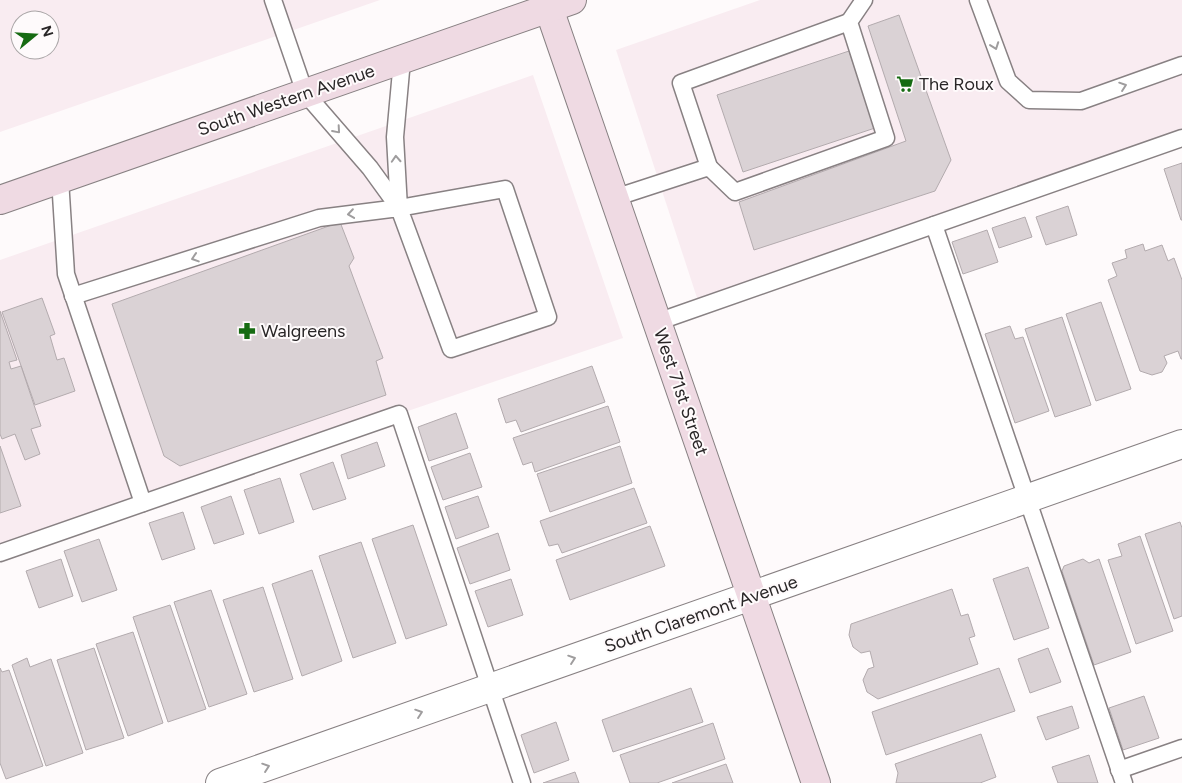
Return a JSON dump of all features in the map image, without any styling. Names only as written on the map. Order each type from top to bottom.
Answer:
[{"type":"main road","name":"South Western Avenue","points":[[0,200],[402,60],[555,3]]},
{"type":"main road","name":"West 71st Street","points":[[555,3],[614,198],[816,783]]},
{"type":"street","name":"South Claremont Avenue","points":[[220,783],[1182,444]]},
{"type":"lane","points":[[73,296],[318,218],[399,208],[505,189],[548,318],[450,349],[399,208],[370,168],[305,93],[273,0]]},
{"type":"lane","points":[[849,22],[886,138],[735,192],[709,167],[681,83],[849,22],[864,0]]},
{"type":"lane","points":[[978,0],[1008,81],[1029,100],[1081,101],[1182,65]]},
{"type":"lane","points":[[399,208],[395,137],[402,60]]},
{"type":"lane","points":[[656,322],[1182,138]]},
{"type":"lane","points":[[614,198],[709,167]]},
{"type":"lane","points":[[60,179],[66,274],[143,503]]},
{"type":"lane","points":[[934,225],[1122,776],[1182,748]]},
{"type":"lane","points":[[0,553],[399,414],[522,783]]},
{"type":"shaded area","points":[[0,0],[380,0],[0,132]]},
{"type":"shaded area","points":[[760,0],[1182,0],[1182,138],[700,307],[616,50]]},
{"type":"shaded area","points":[[533,75],[623,338],[0,553],[0,260]]},
{"type":"building","name":"The Roux","points":[[899,15],[951,160],[935,191],[754,250],[739,202],[906,141],[868,26]]},
{"type":"building","name":"The Roux","points":[[849,51],[875,128],[743,172],[717,95]]},
{"type":"building","points":[[1182,163],[1182,220],[1181,220],[1164,169]]},
{"type":"building","points":[[1068,206],[1077,235],[1046,245],[1036,217]]},
{"type":"building","points":[[1025,217],[1032,237],[999,248],[992,228]]},
{"type":"building","name":"Walgreens","points":[[340,222],[354,258],[349,266],[383,358],[376,361],[386,395],[180,466],[164,456],[112,304]]},
{"type":"building","points":[[987,230],[998,262],[963,274],[952,242]]},
{"type":"building","points":[[1143,244],[1145,251],[1162,245],[1168,261],[1174,258],[1182,280],[1182,359],[1178,351],[1164,356],[1167,363],[1162,372],[1152,375],[1140,371],[1108,280],[1117,276],[1112,263],[1127,258],[1125,250]]},
{"type":"building","points":[[42,298],[55,334],[50,336],[57,360],[64,358],[75,391],[35,405],[2,312]]},
{"type":"building","points":[[1101,302],[1131,389],[1096,401],[1066,314]]},
{"type":"building","points":[[0,311],[17,360],[9,362],[11,369],[21,366],[41,426],[31,429],[40,454],[25,460],[15,434],[2,439],[0,434]]},
{"type":"building","points":[[1062,317],[1091,405],[1055,417],[1025,329]]},
{"type":"building","points":[[1010,326],[1015,339],[1023,337],[1049,411],[1015,423],[985,334]]},
{"type":"building","points":[[592,366],[605,402],[521,432],[516,420],[506,423],[498,399]]},
{"type":"building","points":[[608,406],[620,442],[535,472],[532,462],[523,465],[513,438]]},
{"type":"building","points":[[456,413],[468,448],[429,461],[418,427]]},
{"type":"building","points":[[377,442],[385,466],[348,479],[341,455]]},
{"type":"building","points":[[0,446],[21,506],[0,513]]},
{"type":"building","points":[[620,446],[632,483],[550,512],[537,474]]},
{"type":"building","points":[[470,453],[482,487],[443,500],[431,467]]},
{"type":"building","points":[[333,462],[346,499],[313,510],[300,474]]},
{"type":"building","points":[[280,478],[294,522],[259,534],[244,490]]},
{"type":"building","points":[[634,488],[647,523],[562,553],[558,544],[549,546],[540,521]]},
{"type":"building","points":[[231,496],[244,534],[214,544],[201,507]]},
{"type":"building","points":[[478,496],[489,527],[456,539],[445,507]]},
{"type":"building","points":[[183,512],[195,549],[162,560],[149,523]]},
{"type":"building","points":[[1180,522],[1182,528],[1182,616],[1174,619],[1145,534]]},
{"type":"building","points":[[413,525],[447,625],[406,639],[372,539]]},
{"type":"building","points":[[650,526],[665,566],[570,600],[556,560]]},
{"type":"building","points":[[498,533],[510,570],[470,584],[457,548]]},
{"type":"building","points":[[1140,536],[1173,631],[1136,644],[1108,560],[1122,556],[1118,544]]},
{"type":"building","points":[[99,539],[117,590],[82,602],[64,551]]},
{"type":"building","points":[[361,542],[396,643],[353,658],[319,556]]},
{"type":"building","points":[[61,559],[73,596],[39,608],[26,571]]},
{"type":"building","points":[[1083,559],[1089,563],[1099,559],[1131,652],[1094,665],[1062,571],[1064,566]]},
{"type":"building","points":[[1028,567],[1049,628],[1014,640],[993,579]]},
{"type":"building","points":[[312,570],[342,661],[302,676],[272,584]]},
{"type":"building","points":[[511,579],[523,615],[488,627],[475,591]]},
{"type":"building","points":[[263,587],[293,679],[254,692],[223,600]]},
{"type":"building","points":[[952,589],[961,616],[968,614],[975,636],[969,638],[978,664],[878,699],[867,692],[863,680],[868,669],[874,667],[870,651],[861,653],[853,647],[849,635],[851,624]]},
{"type":"building","points":[[211,590],[247,694],[209,707],[174,602]]},
{"type":"building","points":[[170,605],[206,709],[168,722],[133,617]]},
{"type":"building","points":[[133,632],[163,723],[128,736],[96,644]]},
{"type":"building","points":[[94,648],[124,738],[86,750],[57,660]]},
{"type":"building","points":[[1048,648],[1061,682],[1030,693],[1018,659]]},
{"type":"building","points":[[27,658],[30,667],[51,659],[83,753],[46,766],[12,665]]},
{"type":"building","points":[[0,668],[2,672],[9,670],[43,766],[6,779],[0,763]]},
{"type":"building","points":[[999,668],[1015,711],[886,755],[872,712]]},
{"type":"building","points":[[691,688],[703,722],[613,752],[602,720]]},
{"type":"building","points":[[1144,696],[1159,738],[1123,750],[1109,708]]},
{"type":"building","points":[[1072,706],[1079,728],[1046,740],[1037,717]]},
{"type":"building","points":[[556,722],[569,760],[534,773],[521,735]]},
{"type":"building","points":[[713,723],[725,759],[657,783],[630,783],[620,755]]},
{"type":"building","points":[[981,734],[996,777],[980,783],[896,783],[898,773],[895,764]]},
{"type":"building","points":[[1089,755],[1098,783],[1058,783],[1052,767]]},
{"type":"building","points":[[726,764],[733,783],[672,783]]},
{"type":"building","points":[[575,772],[579,783],[543,783]]},
{"type":"place","name":"The Roux","points":[[905,84]]},
{"type":"place","name":"Walgreens","points":[[247,331]]}]
